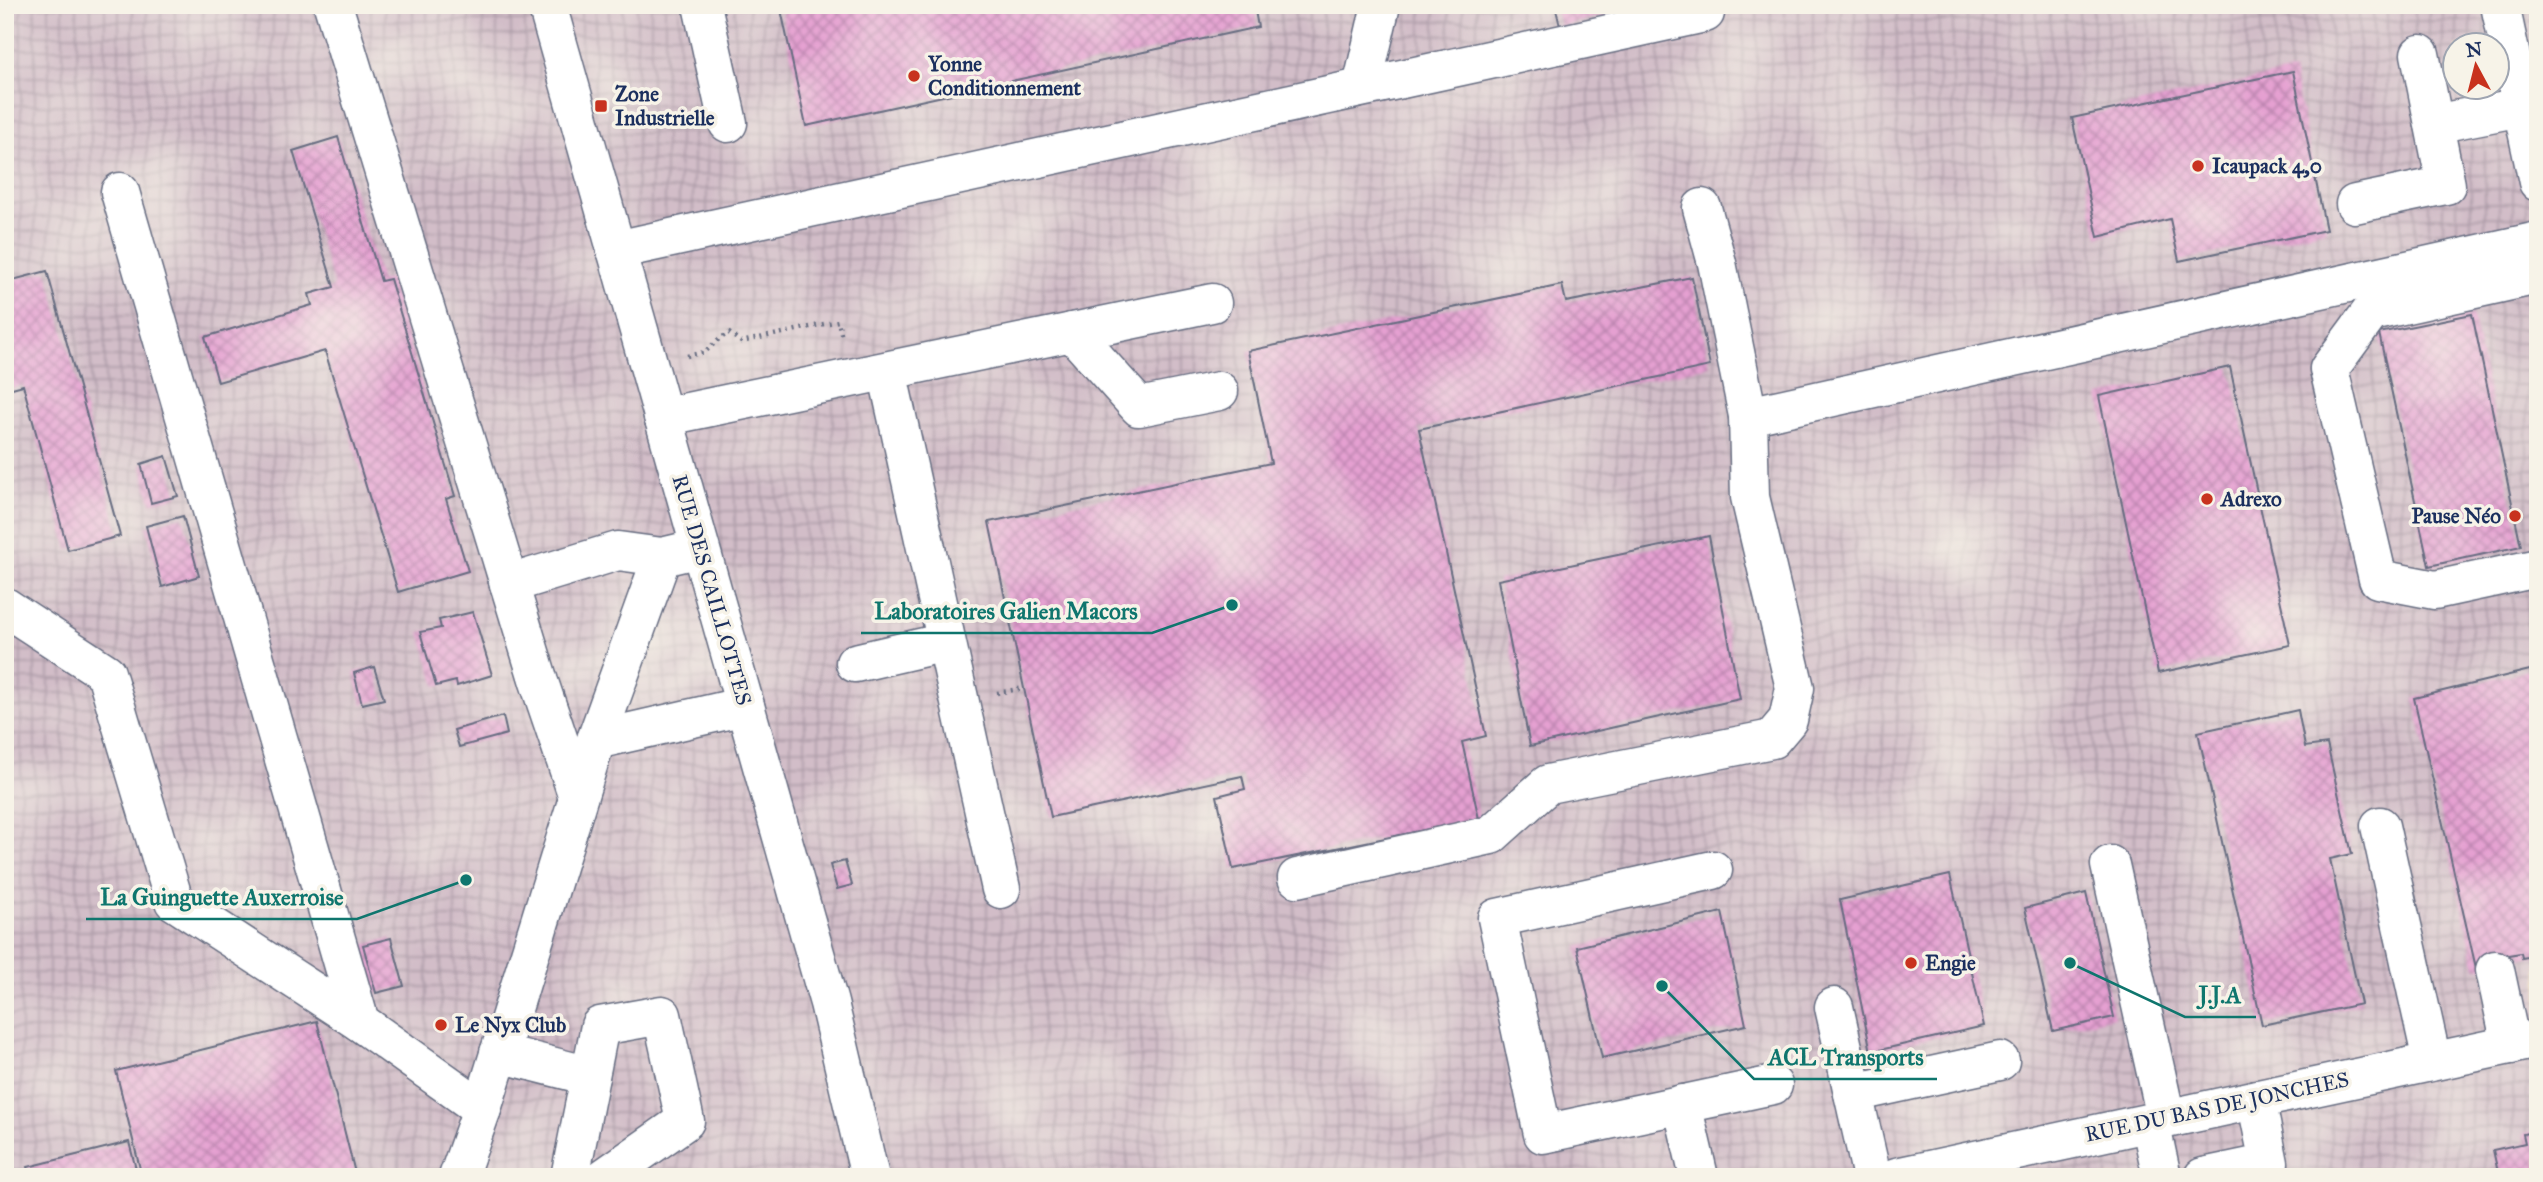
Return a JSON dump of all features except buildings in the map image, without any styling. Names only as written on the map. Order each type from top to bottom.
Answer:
[{"type":"street","points":[[333,5],[538,682],[578,797]]},
{"type":"street","name":"RUE DES CAILLOTTES","points":[[547,5],[829,1003],[870,1177]]},
{"type":"street","points":[[702,5],[729,122]]},
{"type":"street","points":[[1362,87],[1381,5]]},
{"type":"street","points":[[2500,5],[2523,41],[2521,107],[2538,183]]},
{"type":"street","points":[[616,250],[1705,13]]},
{"type":"street","points":[[2355,204],[2446,185],[2420,54]]},
{"type":"street","points":[[2434,124],[2521,107]]},
{"type":"street","points":[[120,192],[360,1022]]},
{"type":"street","points":[[1297,878],[1491,835],[1548,784],[1772,739],[1788,720],[1795,688],[1750,497],[1748,416],[1717,263],[1702,208]]},
{"type":"street","points":[[1748,416],[2538,241]]},
{"type":"street","points":[[2538,275],[2371,312],[2329,369],[2378,579],[2435,590],[2538,568]]},
{"type":"street","points":[[663,417],[1212,303]]},
{"type":"street","points":[[1072,332],[1139,407],[1219,391]]},
{"type":"street","points":[[887,370],[1001,889]]},
{"type":"street","points":[[509,584],[618,551],[662,557],[700,548]]},
{"type":"street","points":[[458,1177],[482,1109],[596,740],[662,557]]},
{"type":"street","points":[[5,607],[106,673],[174,901],[360,1022],[482,1109]]},
{"type":"street","points":[[855,663],[946,642]]},
{"type":"street","points":[[596,740],[745,706]]},
{"type":"street","points":[[2380,826],[2432,1061]]},
{"type":"street","points":[[2110,865],[2158,1120],[2162,1177]]},
{"type":"street","points":[[1713,870],[1497,918],[1542,1134],[1773,1085]]},
{"type":"street","points":[[2495,970],[2524,1042]]},
{"type":"street","points":[[1834,1007],[1872,1177]]},
{"type":"street","points":[[570,1177],[600,1026],[662,1015],[685,1121],[605,1177]]},
{"type":"street","name":"RUE DU BAS DE JONCHES","points":[[1913,1175],[2010,1165],[2158,1120],[2524,1042]]},
{"type":"street","points":[[499,1053],[590,1076]]},
{"type":"street","points":[[1853,1093],[2000,1061]]},
{"type":"street","points":[[2203,1177],[2269,1163],[2256,1099]]},
{"type":"street","points":[[1682,1104],[1699,1177]]},
{"type":"path","points":[[687,356],[705,352],[729,333],[741,342],[838,321],[843,342]]},
{"type":"shaded area","points":[[5,5],[2538,5],[2538,1177],[5,1177]]},
{"type":"place","name":"Yonne Conditionnement","points":[[914,76]]},
{"type":"place","name":"Zone Industrielle","points":[[601,106]]},
{"type":"place","name":"Icaupack 4,0","points":[[2198,166]]},
{"type":"place","name":"Adrexo","points":[[2207,499]]},
{"type":"place","name":"Pause Néo","points":[[2515,516]]},
{"type":"place","name":"Laboratoires Galien Macors","points":[[1232,605]]},
{"type":"place","name":"La Guinguette Auxerroise","points":[[466,880]]},
{"type":"place","name":"Engie","points":[[1911,963]]},
{"type":"place","name":"J.J.A","points":[[2070,963]]},
{"type":"place","name":"ACL Transports","points":[[1662,986]]},
{"type":"place","name":"Le Nyx Club","points":[[441,1025]]}]
